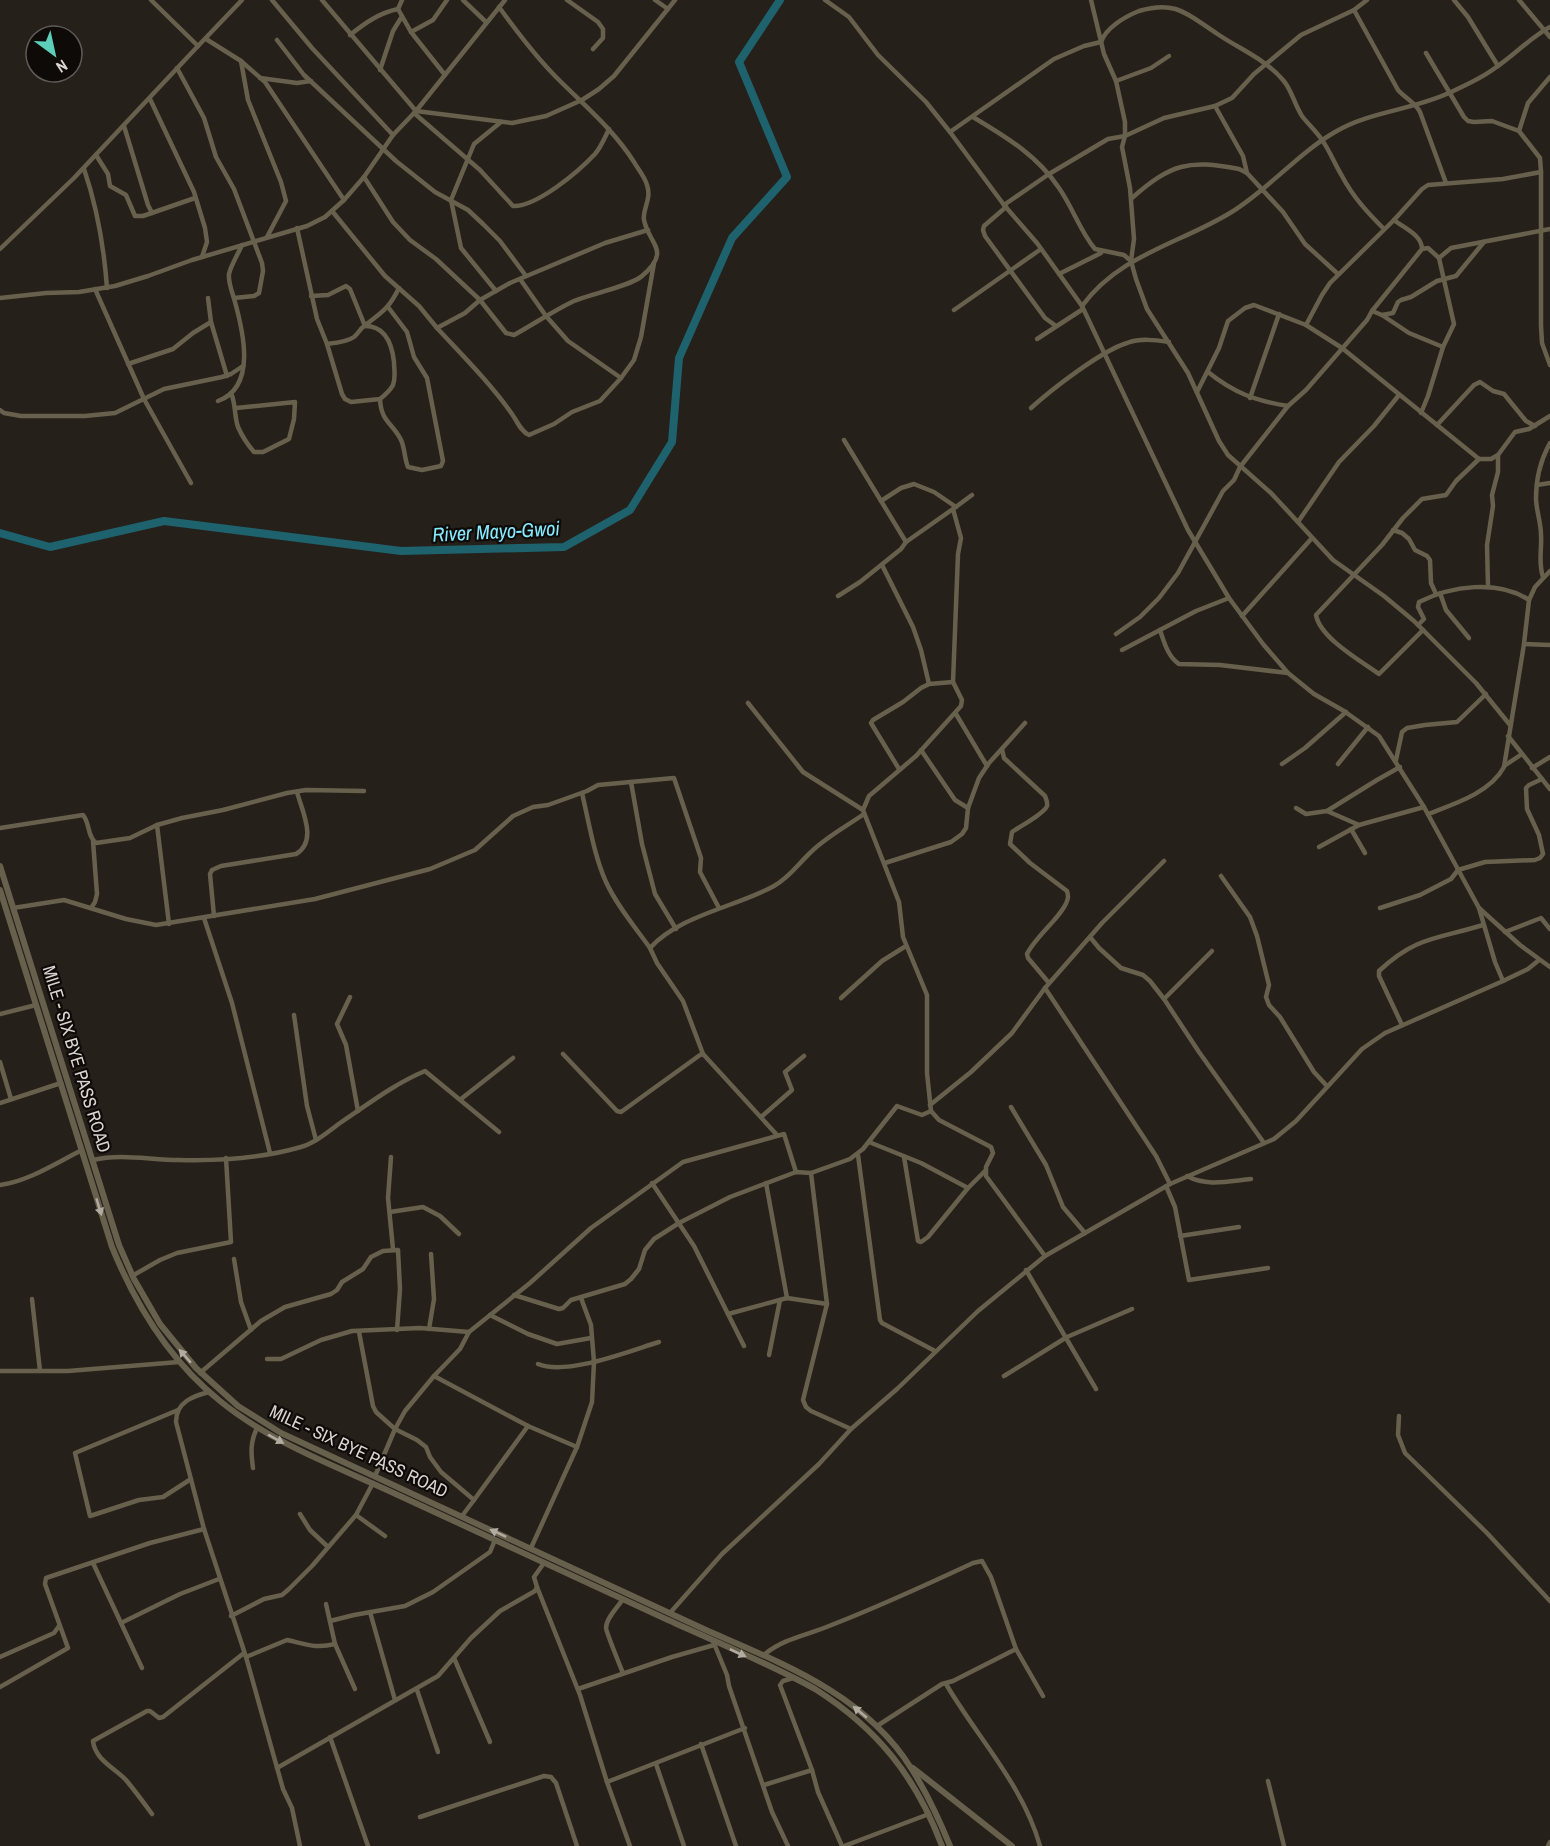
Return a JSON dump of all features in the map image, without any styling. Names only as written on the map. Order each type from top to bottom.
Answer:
[{"type":"street","points":[[151,0],[198,46]]},
{"type":"street","points":[[0,249],[84,169],[242,0]]},
{"type":"street","points":[[272,0],[312,48],[393,135]]},
{"type":"street","points":[[322,0],[415,112],[480,170],[513,206],[518,207],[540,197],[573,173],[596,153],[609,129]]},
{"type":"street","points":[[402,0],[398,9],[401,18],[445,75]]},
{"type":"street","points":[[411,32],[434,21],[447,0]]},
{"type":"street","points":[[463,0],[486,22]]},
{"type":"street","points":[[567,0],[603,29],[603,38],[593,49]]},
{"type":"street","points":[[655,0],[668,9]]},
{"type":"street","points":[[415,112],[512,123],[530,121],[582,100],[614,76],[675,0]]},
{"type":"street","points":[[825,0],[849,17],[878,55],[915,91],[951,132],[1005,206],[1041,249],[1083,308],[1195,544],[1242,616],[1288,673],[1314,694],[1346,712],[1379,736],[1424,807],[1479,908],[1503,981]]},
{"type":"street","points":[[1091,0],[1101,42],[1116,81],[1125,122],[1122,147],[1131,198],[1134,239],[1131,261],[1140,294],[1197,392],[1219,441],[1228,455],[1271,494],[1334,560],[1384,596],[1418,625],[1486,694],[1510,725]]},
{"type":"street","points":[[1056,326],[1045,318],[985,236],[983,230],[988,222],[1005,206],[1049,174],[1108,140],[1125,136],[1164,118],[1215,106],[1232,98],[1254,74],[1301,35],[1354,10],[1367,0]]},
{"type":"street","points":[[1454,0],[1468,17],[1498,66]]},
{"type":"street","points":[[1520,0],[1547,29],[1550,37]]},
{"type":"street","points":[[0,298],[107,288],[315,222],[344,200],[364,177],[393,135],[415,112],[501,3],[528,46],[623,144],[647,184],[650,195],[644,216],[657,251],[641,337],[633,360],[621,378],[600,401],[572,412],[533,434],[526,434],[483,376],[419,306],[385,276],[332,211]]},
{"type":"street","points":[[951,132],[1054,60],[1084,46],[1101,42],[1115,25],[1137,12],[1165,4],[1177,7],[1267,64],[1284,81],[1301,114],[1323,140],[1353,194],[1384,229]]},
{"type":"street","points":[[350,35],[371,20],[398,9]]},
{"type":"street","points":[[1354,10],[1398,90],[1417,106],[1446,183]]},
{"type":"street","points":[[380,70],[393,31],[401,18]]},
{"type":"street","points":[[1037,339],[1083,308],[1100,284],[1131,261],[1232,212],[1263,190],[1323,140],[1352,124],[1417,106],[1450,93],[1498,66],[1547,29]]},
{"type":"street","points":[[206,39],[241,61],[274,93],[295,129],[344,200]]},
{"type":"street","points":[[277,40],[311,81],[410,173],[435,192],[468,210],[483,224],[500,241],[526,276]]},
{"type":"street","points":[[1426,53],[1468,121],[1492,121],[1519,131],[1540,158],[1542,343],[1550,365]]},
{"type":"street","points":[[1116,81],[1150,68],[1169,56]]},
{"type":"street","points":[[241,61],[248,100],[260,126],[286,201],[267,237]]},
{"type":"street","points":[[177,68],[204,118],[216,157],[234,189],[248,223],[252,242],[263,271],[260,293],[254,296],[234,298]]},
{"type":"street","points":[[1519,131],[1528,103],[1550,76]]},
{"type":"street","points":[[260,78],[289,82],[311,81]]},
{"type":"street","points":[[150,99],[190,181],[205,228],[207,242],[202,257]]},
{"type":"street","points":[[1215,106],[1243,156],[1247,173]]},
{"type":"street","points":[[973,117],[1018,145],[1041,165],[1060,189],[1095,249],[1124,255],[1131,261]]},
{"type":"street","points":[[495,291],[461,248],[451,200],[474,144],[501,122]]},
{"type":"street","points":[[124,126],[152,213]]},
{"type":"street","points":[[96,155],[108,174],[110,186],[126,195],[135,216],[152,213],[195,198]]},
{"type":"street","points":[[1131,198],[1158,176],[1174,168],[1189,165],[1232,167],[1247,173],[1283,212],[1305,244],[1338,274]]},
{"type":"street","points":[[84,169],[93,194],[107,288]]},
{"type":"street","points":[[1306,325],[1322,295],[1338,274],[1428,185],[1541,175],[1550,180]]},
{"type":"street","points":[[364,177],[393,222],[480,300],[503,330],[510,335],[514,335],[572,302],[639,279],[655,260]]},
{"type":"street","points":[[1394,220],[1418,238],[1422,249]]},
{"type":"street","points":[[297,228],[316,319],[327,344],[330,359],[345,399],[351,402],[380,399],[393,385],[395,375],[392,346],[381,331],[372,326],[365,326]]},
{"type":"street","points":[[1439,258],[1451,248],[1550,229]]},
{"type":"street","points":[[437,328],[465,313],[495,291],[526,276],[605,243],[648,230]]},
{"type":"street","points":[[1382,315],[1393,313],[1398,302],[1443,279],[1456,276],[1484,242]]},
{"type":"street","points":[[218,401],[231,393],[240,379],[243,366],[244,345],[229,275],[242,245]]},
{"type":"street","points":[[954,310],[1041,249]]},
{"type":"street","points":[[1421,413],[1443,347],[1454,324],[1439,258],[1428,249],[1422,249]]},
{"type":"street","points":[[1116,634],[1140,617],[1159,598],[1178,573],[1223,491],[1234,480],[1240,467],[1288,406],[1306,390],[1367,320],[1422,249]]},
{"type":"street","points":[[1059,274],[1104,252]]},
{"type":"street","points":[[520,279],[546,316],[568,340],[621,378]]},
{"type":"street","points":[[311,296],[328,295],[346,286],[350,289],[365,326]]},
{"type":"street","points":[[327,344],[356,336],[388,307],[399,288]]},
{"type":"street","points":[[95,289],[144,399],[191,483]]},
{"type":"street","points":[[207,298],[226,376]]},
{"type":"street","points":[[1197,392],[1219,348],[1226,325],[1230,319],[1250,305],[1306,325],[1342,348],[1479,459],[1491,459],[1498,455],[1515,432],[1535,426],[1550,416]]},
{"type":"street","points":[[380,399],[380,407],[385,420],[401,439],[408,467],[422,470],[441,466],[443,461],[427,378],[414,357],[407,333],[388,307]]},
{"type":"street","points":[[1372,311],[1382,315],[1408,333],[1443,347]]},
{"type":"street","points":[[1250,398],[1279,314]]},
{"type":"street","points":[[128,364],[173,349],[211,322]]},
{"type":"street","points":[[1031,408],[1044,396],[1106,354],[1129,342],[1142,340],[1169,342]]},
{"type":"street","points":[[0,410],[21,416],[86,416],[115,413],[164,389],[226,376],[243,366]]},
{"type":"street","points":[[1208,372],[1232,390],[1250,398],[1288,406]]},
{"type":"street","points":[[1437,425],[1474,385],[1480,382],[1493,391],[1504,394],[1526,421],[1535,426]]},
{"type":"street","points":[[231,393],[238,425],[254,452],[263,453],[289,439],[296,404],[293,401],[236,408]]},
{"type":"street","points":[[1298,522],[1339,462],[1374,426],[1399,395]]},
{"type":"street","points":[[844,440],[906,542]]},
{"type":"street","points":[[1543,577],[1540,567],[1542,537],[1536,499],[1544,453],[1550,443]]},
{"type":"street","points":[[1488,586],[1487,545],[1493,506],[1492,495],[1498,472],[1498,455]]},
{"type":"street","points":[[1423,630],[1379,674],[1326,633],[1316,615],[1422,499],[1448,494],[1456,480],[1479,459]]},
{"type":"street","points":[[1538,485],[1550,483]]},
{"type":"street","points":[[650,948],[658,939],[676,929],[718,908],[771,888],[785,879],[813,850],[864,812],[869,796],[921,750],[961,706],[962,700],[953,682],[958,554],[961,538],[955,508],[934,492],[914,484],[901,488],[881,501]]},
{"type":"street","points":[[838,596],[882,565],[906,542],[972,495]]},
{"type":"street","points":[[1393,530],[1408,538],[1415,550],[1430,560],[1431,583],[1446,610],[1469,638]]},
{"type":"street","points":[[1242,616],[1312,538]]},
{"type":"street","points":[[882,565],[921,650],[929,684]]},
{"type":"street","points":[[1504,767],[1529,600],[1535,587],[1550,572]]},
{"type":"street","points":[[1418,625],[1424,619],[1418,607],[1419,602],[1438,594],[1488,586],[1509,589],[1529,600]]},
{"type":"street","points":[[1122,650],[1196,611],[1229,598]]},
{"type":"street","points":[[1160,630],[1168,652],[1179,664],[1220,665],[1288,673]]},
{"type":"street","points":[[1524,644],[1550,645]]},
{"type":"street","points":[[899,769],[871,723],[929,684],[953,682]]},
{"type":"street","points":[[1396,761],[1402,732],[1407,728],[1457,722],[1486,694]]},
{"type":"street","points":[[748,703],[803,772],[864,812],[899,902],[906,946],[927,994],[927,1073],[931,1108],[939,1120],[991,1147],[993,1153],[985,1171],[928,1237],[919,1242],[904,1157]]},
{"type":"street","points":[[1282,764],[1328,730],[1346,712]]},
{"type":"street","points":[[956,714],[987,766]]},
{"type":"street","points":[[885,863],[951,842],[966,828],[968,808],[979,778],[1025,723]]},
{"type":"street","points":[[1338,764],[1368,727]]},
{"type":"street","points":[[1508,736],[1550,789]]},
{"type":"street","points":[[1002,749],[1004,758],[1045,796],[1047,804],[1046,809],[1040,814],[1012,832],[1010,844],[1030,863],[1067,891],[1068,897],[1064,906],[1027,954],[1049,983]]},
{"type":"street","points":[[921,750],[955,800],[968,808]]},
{"type":"street","points":[[1428,814],[1458,803],[1491,783],[1504,767],[1522,754]]},
{"type":"street","points":[[1532,768],[1550,757]]},
{"type":"street","points":[[1296,808],[1306,814],[1327,811],[1400,767]]},
{"type":"street","points":[[13,908],[64,900],[156,925],[315,899],[430,869],[475,850],[513,816],[533,807],[548,805],[582,793],[598,784],[674,778],[701,858],[700,872],[718,908]]},
{"type":"street","points":[[1380,908],[1420,895],[1451,879],[1458,870],[1485,862],[1540,858],[1543,854],[1541,842],[1527,809],[1526,788],[1542,779]]},
{"type":"street","points":[[631,782],[652,885],[676,929]]},
{"type":"street","points":[[93,841],[96,843],[130,838],[158,825],[182,818],[297,792],[364,791]]},
{"type":"street","points":[[214,916],[210,874],[212,870],[221,866],[296,854],[303,850],[307,844],[308,834],[297,792]]},
{"type":"street","points":[[582,793],[594,846],[606,883],[683,1001],[703,1054],[777,1135]]},
{"type":"street","points":[[1319,847],[1359,825],[1424,807]]},
{"type":"street","points":[[1327,811],[1359,825]]},
{"type":"street","points":[[0,828],[83,815],[93,841],[97,894],[91,908]]},
{"type":"street","points":[[158,825],[169,924]]},
{"type":"street","points":[[1351,829],[1365,853]]},
{"type":"street","points":[[514,1295],[558,1309],[563,1308],[571,1300],[625,1284],[639,1269],[648,1245],[679,1223],[730,1197],[766,1183],[796,1172],[811,1173],[858,1155],[897,1106],[922,1115],[1011,1033],[1049,983],[1164,861]]},
{"type":"street","name":"MILE - SIX BYE PASS ROAD","points":[[0,866],[119,1245],[132,1276],[160,1324],[200,1373],[238,1406],[266,1424],[374,1480],[462,1516],[531,1548],[563,1567],[765,1654],[820,1683],[855,1707],[877,1726],[911,1767],[927,1795],[950,1846]]},
{"type":"street","points":[[1221,876],[1246,910],[1257,936],[1269,985],[1266,997],[1269,1005],[1280,1017],[1314,1072],[1326,1085]]},
{"type":"street","points":[[0,890],[112,1247],[149,1322],[179,1362],[209,1392],[257,1428],[297,1450],[374,1480],[544,1563],[563,1567],[623,1599],[793,1678],[833,1700],[872,1732],[890,1752],[929,1814],[942,1846]]},
{"type":"street","points":[[1479,908],[1505,932],[1550,967]]},
{"type":"street","points":[[204,918],[232,1003],[270,1153]]},
{"type":"street","points":[[1505,932],[1541,918],[1550,929]]},
{"type":"street","points":[[1402,1025],[1379,976],[1379,971],[1398,955],[1424,940],[1483,925]]},
{"type":"street","points":[[1090,937],[1121,968],[1143,975],[1164,999],[1264,1143]]},
{"type":"street","points":[[841,998],[882,961],[906,946]]},
{"type":"street","points":[[1164,999],[1212,951]]},
{"type":"street","points":[[670,1613],[722,1554],[935,1351],[1026,1270],[1168,1185],[1274,1139],[1296,1121],[1326,1085],[1362,1049],[1385,1033],[1503,981],[1528,969],[1539,960]]},
{"type":"street","points":[[1045,988],[1156,1156],[1175,1207],[1189,1280],[1268,1268]]},
{"type":"street","points":[[350,997],[338,1024],[346,1045],[358,1111]]},
{"type":"street","points":[[0,1014],[36,1005]]},
{"type":"street","points":[[294,1016],[307,1106],[316,1140]]},
{"type":"street","points":[[563,1054],[617,1111],[621,1112],[703,1054]]},
{"type":"street","points":[[760,1117],[792,1090],[785,1072],[804,1056]]},
{"type":"street","points":[[460,1099],[513,1058]]},
{"type":"street","points":[[0,1062],[11,1099]]},
{"type":"street","points":[[93,1160],[108,1156],[181,1160],[226,1158],[303,1147],[406,1079],[425,1071],[499,1132]]},
{"type":"street","points":[[0,1103],[61,1083]]},
{"type":"street","points":[[1011,1107],[1046,1165],[1063,1207],[1085,1233]]},
{"type":"street","points":[[231,1616],[264,1599],[282,1594],[312,1566],[356,1515],[405,1411],[460,1349],[469,1332],[569,1245],[651,1183],[690,1159],[784,1134],[796,1172]]},
{"type":"street","points":[[869,1142],[921,1163],[968,1188]]},
{"type":"street","points":[[0,1185],[12,1184],[82,1150]]},
{"type":"street","points":[[858,1155],[880,1320],[935,1351]]},
{"type":"street","points":[[392,1156],[388,1198],[393,1250]]},
{"type":"street","points":[[132,1276],[177,1253],[231,1242],[226,1158]]},
{"type":"street","points":[[985,1171],[1046,1256]]},
{"type":"street","points":[[811,1173],[827,1304],[803,1400],[811,1411],[851,1430]]},
{"type":"street","points":[[1187,1176],[1197,1182],[1209,1184],[1251,1179]]},
{"type":"street","points":[[651,1183],[694,1246],[744,1346]]},
{"type":"street","points":[[766,1183],[787,1298]]},
{"type":"street","points":[[390,1212],[423,1207],[440,1216],[459,1234]]},
{"type":"street","points":[[1180,1236],[1239,1227]]},
{"type":"street","points":[[200,1373],[261,1321],[285,1307],[331,1294],[342,1282],[363,1269],[371,1257],[383,1251],[398,1250],[397,1330]]},
{"type":"street","points":[[429,1329],[434,1299],[431,1254]]},
{"type":"street","points":[[234,1259],[241,1302],[251,1330]]},
{"type":"street","points":[[1026,1270],[1096,1389]]},
{"type":"street","points":[[531,1548],[577,1446],[592,1402],[594,1362],[591,1325],[581,1298]]},
{"type":"street","points":[[728,1314],[787,1298],[827,1304]]},
{"type":"street","points":[[33,1299],[40,1371]]},
{"type":"street","points":[[769,1355],[780,1300]]},
{"type":"street","points":[[1004,1376],[1067,1337],[1132,1309]]},
{"type":"street","points":[[490,1315],[528,1334],[557,1344],[591,1338]]},
{"type":"street","points":[[267,1359],[282,1359],[302,1348],[338,1334],[429,1329],[469,1332]]},
{"type":"street","points":[[359,1332],[376,1412],[395,1429],[426,1447],[441,1472],[474,1500]]},
{"type":"street","points":[[538,1364],[549,1368],[559,1368],[594,1362],[659,1342]]},
{"type":"street","points":[[0,1371],[68,1371],[179,1362]]},
{"type":"street","points":[[434,1376],[528,1426],[577,1446]]},
{"type":"street","points":[[191,1479],[163,1497],[140,1500],[90,1516],[75,1453],[178,1410],[189,1399],[209,1392]]},
{"type":"street","points":[[178,1410],[176,1422],[204,1529],[292,1808],[300,1846]]},
{"type":"street","points":[[1399,1416],[1398,1435],[1405,1453],[1487,1533],[1550,1600]]},
{"type":"street","points":[[462,1516],[528,1426]]},
{"type":"street","points":[[252,1468],[251,1446],[257,1428]]},
{"type":"street","points":[[300,1514],[309,1530],[328,1547]]},
{"type":"street","points":[[356,1515],[385,1536]]},
{"type":"street","points":[[0,1687],[67,1650],[45,1580],[52,1574],[93,1563],[150,1543],[204,1529]]},
{"type":"street","points":[[330,1621],[405,1606],[433,1592],[490,1552],[495,1540]]},
{"type":"street","points":[[765,1654],[785,1642],[829,1626],[979,1561],[985,1564],[991,1577],[1016,1649],[1043,1696]]},
{"type":"street","points":[[93,1563],[142,1668]]},
{"type":"street","points":[[544,1563],[534,1578],[578,1689],[630,1846]]},
{"type":"street","points":[[121,1623],[180,1594],[219,1579]]},
{"type":"street","points":[[278,1768],[438,1676],[471,1638],[500,1611],[535,1591],[537,1587]]},
{"type":"street","points":[[623,1599],[606,1626],[606,1632],[623,1673]]},
{"type":"street","points":[[326,1604],[335,1644],[355,1689]]},
{"type":"street","points":[[370,1612],[395,1700]]},
{"type":"street","points":[[0,1657],[54,1633],[59,1626]]},
{"type":"street","points":[[152,1814],[124,1779],[101,1759],[93,1746],[93,1741],[147,1711],[159,1718],[163,1717],[245,1655],[287,1640],[315,1647],[335,1644]]},
{"type":"street","points":[[578,1689],[714,1643]]},
{"type":"street","points":[[714,1643],[772,1812],[788,1846]]},
{"type":"street","points":[[877,1726],[942,1684],[1016,1649]]},
{"type":"street","points":[[454,1658],[490,1742]]},
{"type":"street","points":[[793,1678],[783,1681],[780,1685],[818,1792],[843,1846],[929,1814]]},
{"type":"street","points":[[946,1684],[1017,1792],[1041,1846]]},
{"type":"street","points":[[417,1690],[438,1752]]},
{"type":"street","points":[[607,1782],[745,1728]]},
{"type":"street","points":[[330,1737],[368,1846]]},
{"type":"street","points":[[701,1744],[735,1846]]},
{"type":"street","points":[[890,1752],[1012,1846]]},
{"type":"street","points":[[656,1764],[684,1846]]},
{"type":"street","points":[[764,1785],[812,1770]]},
{"type":"street","points":[[420,1817],[544,1776],[550,1777],[556,1783],[577,1846]]},
{"type":"street","points":[[1268,1781],[1284,1846]]},
{"type":"waterway","name":"River Mayo-Gwoi","points":[[0,533],[50,547],[164,521],[401,551],[564,547],[630,510],[672,442],[679,358],[732,238],[787,177],[739,62],[780,0]]}]
